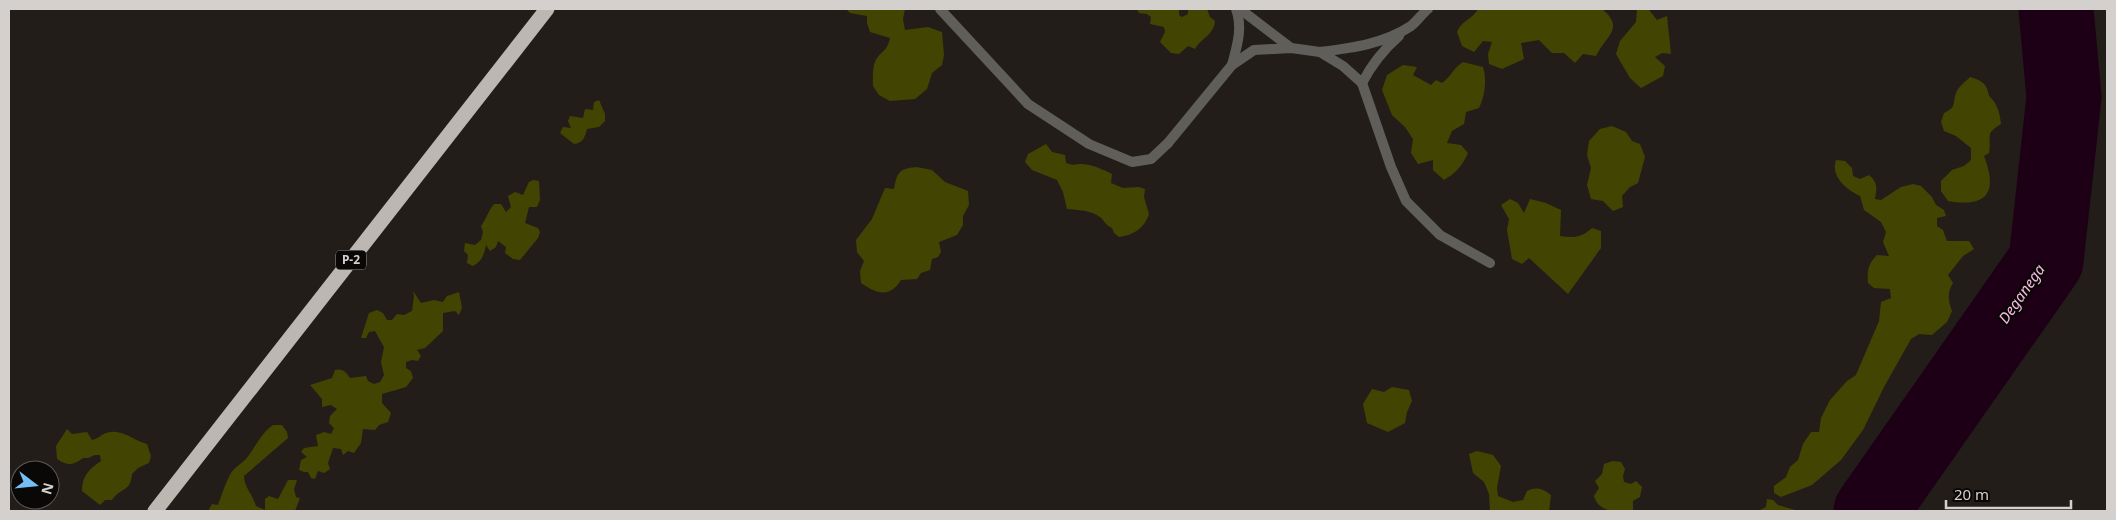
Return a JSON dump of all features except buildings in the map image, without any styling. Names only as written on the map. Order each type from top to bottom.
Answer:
[{"type":"highway","name":"P-2","points":[[155,511],[546,9]]},
{"type":"street","points":[[940,9],[1028,104],[1089,144],[1132,162],[1151,159],[1168,143],[1232,65],[1254,50],[1291,48],[1320,52],[1358,47],[1387,38],[1411,25]]},
{"type":"street","points":[[1232,65],[1238,42],[1240,20],[1238,9]]},
{"type":"street","points":[[1238,9],[1291,48]]},
{"type":"street","points":[[1362,83],[1371,65],[1381,52],[1428,9]]},
{"type":"street","points":[[1320,52],[1343,66],[1362,83],[1391,167],[1406,201],[1440,235],[1490,263]]},
{"type":"shaded area","points":[[846,9],[905,9],[903,19],[905,30],[928,27],[942,32],[944,55],[942,65],[932,73],[927,89],[915,99],[890,101],[879,95],[873,86],[875,61],[886,48],[890,38],[870,32],[867,16],[850,13]]},
{"type":"shaded area","points":[[1137,9],[1179,9],[1179,15],[1182,17],[1188,14],[1188,9],[1207,9],[1210,17],[1215,21],[1210,33],[1195,49],[1188,46],[1179,54],[1171,53],[1160,42],[1165,32],[1164,27],[1150,24],[1151,17],[1147,14],[1139,13]]},
{"type":"shaded area","points":[[1478,9],[1602,9],[1609,16],[1613,27],[1596,56],[1583,54],[1575,63],[1564,53],[1552,53],[1539,40],[1521,43],[1524,59],[1502,69],[1489,64],[1488,54],[1492,42],[1483,41],[1474,52],[1462,46],[1457,32],[1462,24]]},
{"type":"shaded area","points":[[1637,9],[1649,10],[1657,20],[1667,16],[1671,54],[1662,53],[1655,57],[1665,66],[1663,76],[1641,88],[1630,78],[1616,54],[1620,41],[1636,22]]},
{"type":"shaded area","points":[[1463,62],[1483,67],[1485,77],[1484,93],[1479,108],[1466,112],[1464,124],[1452,131],[1447,143],[1461,145],[1468,153],[1458,169],[1444,180],[1433,170],[1433,160],[1418,164],[1411,153],[1413,139],[1405,127],[1392,115],[1382,90],[1387,75],[1403,65],[1417,67],[1413,75],[1431,85],[1436,80],[1442,83]]},
{"type":"shaded area","points":[[1970,77],[1985,85],[1989,96],[1998,109],[2001,124],[1991,132],[1989,153],[1984,156],[1990,179],[1986,195],[1972,202],[1962,203],[1948,201],[1941,191],[1941,181],[1952,170],[1964,166],[1971,160],[1971,148],[1956,136],[1944,131],[1941,122],[1944,113],[1952,107],[1958,89]]},
{"type":"shaded area","points":[[599,100],[605,114],[605,121],[599,127],[587,129],[583,139],[574,144],[560,133],[563,127],[571,128],[568,121],[570,116],[583,118],[585,109],[593,110],[594,102]]},
{"type":"shaded area","points":[[1612,126],[1626,132],[1632,141],[1640,144],[1645,157],[1638,183],[1630,187],[1622,196],[1623,207],[1613,211],[1603,201],[1591,199],[1587,185],[1591,168],[1587,155],[1589,141],[1600,129]]},
{"type":"shaded area","points":[[1046,144],[1052,152],[1065,155],[1066,163],[1072,165],[1087,164],[1100,168],[1112,174],[1111,183],[1123,188],[1139,187],[1145,189],[1144,197],[1149,214],[1144,224],[1133,233],[1119,237],[1102,218],[1093,213],[1067,209],[1063,192],[1057,180],[1032,170],[1025,162],[1028,154]]},
{"type":"shaded area","points":[[1836,160],[1845,161],[1852,168],[1853,176],[1860,179],[1869,175],[1874,180],[1876,186],[1875,199],[1881,200],[1901,187],[1913,184],[1921,186],[1932,197],[1936,205],[1944,210],[1946,216],[1937,218],[1937,226],[1943,230],[1947,241],[1969,241],[1974,249],[1963,256],[1948,275],[1953,283],[1949,297],[1952,311],[1947,322],[1932,335],[1919,334],[1911,339],[1863,430],[1841,460],[1812,485],[1781,497],[1774,493],[1774,486],[1786,477],[1790,467],[1798,460],[1803,444],[1811,432],[1819,432],[1821,418],[1830,400],[1847,381],[1856,375],[1879,321],[1881,302],[1891,298],[1890,289],[1874,288],[1868,283],[1869,268],[1874,258],[1877,255],[1889,256],[1883,242],[1886,232],[1881,222],[1864,210],[1860,196],[1841,182],[1835,172]]},
{"type":"shaded area","points":[[916,167],[932,170],[945,182],[968,191],[969,205],[963,216],[963,225],[957,235],[939,242],[941,252],[938,257],[932,259],[930,270],[921,273],[917,279],[901,280],[897,286],[888,292],[878,292],[861,283],[860,271],[864,261],[857,252],[856,240],[872,219],[885,188],[894,189],[896,179],[902,170]]},
{"type":"shaded area","points":[[533,180],[539,181],[540,200],[537,207],[529,207],[525,223],[538,228],[540,232],[538,238],[520,260],[513,259],[505,253],[506,247],[498,241],[496,247],[490,251],[486,245],[479,262],[473,266],[467,263],[468,255],[464,251],[465,243],[475,245],[481,240],[483,232],[481,226],[490,209],[494,204],[501,204],[506,212],[511,207],[508,196],[515,192],[523,195],[529,182]]},
{"type":"shaded area","points":[[1510,199],[1518,203],[1524,213],[1530,199],[1546,203],[1561,210],[1560,236],[1577,237],[1592,228],[1601,231],[1601,248],[1568,294],[1529,258],[1522,264],[1512,259],[1507,230],[1509,219],[1501,205]]},
{"type":"shaded area","points":[[413,291],[421,303],[434,300],[443,302],[447,296],[459,292],[462,308],[459,315],[455,311],[443,313],[443,331],[425,348],[417,350],[421,356],[418,361],[406,362],[406,368],[411,371],[413,378],[406,387],[382,394],[382,403],[391,413],[388,422],[379,425],[375,430],[363,429],[361,443],[354,453],[348,451],[343,455],[341,449],[333,448],[328,463],[330,469],[324,473],[318,471],[315,479],[311,478],[308,472],[299,470],[301,460],[307,457],[301,452],[304,448],[318,446],[316,435],[324,432],[331,434],[334,428],[329,423],[330,416],[337,409],[331,405],[322,407],[322,399],[310,385],[332,378],[335,370],[344,371],[350,378],[366,376],[368,381],[374,384],[380,382],[384,375],[381,362],[384,347],[375,331],[369,332],[366,338],[361,338],[369,313],[377,310],[383,313],[387,320],[392,320],[397,314],[404,315],[412,311]]},
{"type":"shaded area","points":[[1392,387],[1409,390],[1412,401],[1405,423],[1388,432],[1367,423],[1363,404],[1372,389],[1384,392]]},
{"type":"shaded area","points":[[273,425],[282,425],[287,432],[288,438],[244,476],[244,480],[256,506],[265,510],[265,499],[269,496],[278,499],[288,480],[297,480],[294,489],[296,497],[300,498],[295,511],[208,511],[212,504],[218,505],[225,485],[233,471],[246,459],[262,436]]},
{"type":"shaded area","points":[[67,429],[72,434],[87,432],[92,440],[106,433],[117,432],[147,444],[151,456],[149,463],[138,468],[132,474],[128,487],[112,500],[105,500],[100,505],[82,491],[82,486],[90,470],[101,461],[100,455],[83,458],[76,463],[64,463],[57,459],[56,446]]},
{"type":"shaded area","points":[[1477,451],[1493,455],[1501,466],[1497,488],[1498,496],[1513,502],[1523,500],[1527,491],[1540,489],[1551,495],[1549,511],[1490,511],[1489,494],[1484,482],[1473,473],[1469,454]]},
{"type":"shaded area","points":[[1613,461],[1621,462],[1625,469],[1624,482],[1631,484],[1636,481],[1642,487],[1640,497],[1633,501],[1633,511],[1605,509],[1596,502],[1594,496],[1599,488],[1595,481],[1602,474],[1604,464]]},
{"type":"shaded area","points":[[1767,499],[1773,500],[1778,505],[1795,510],[1758,511],[1766,507]]},
{"type":"waterway","name":"Deganega","points":[[1871,511],[2046,261],[2064,97],[2056,9]]}]
